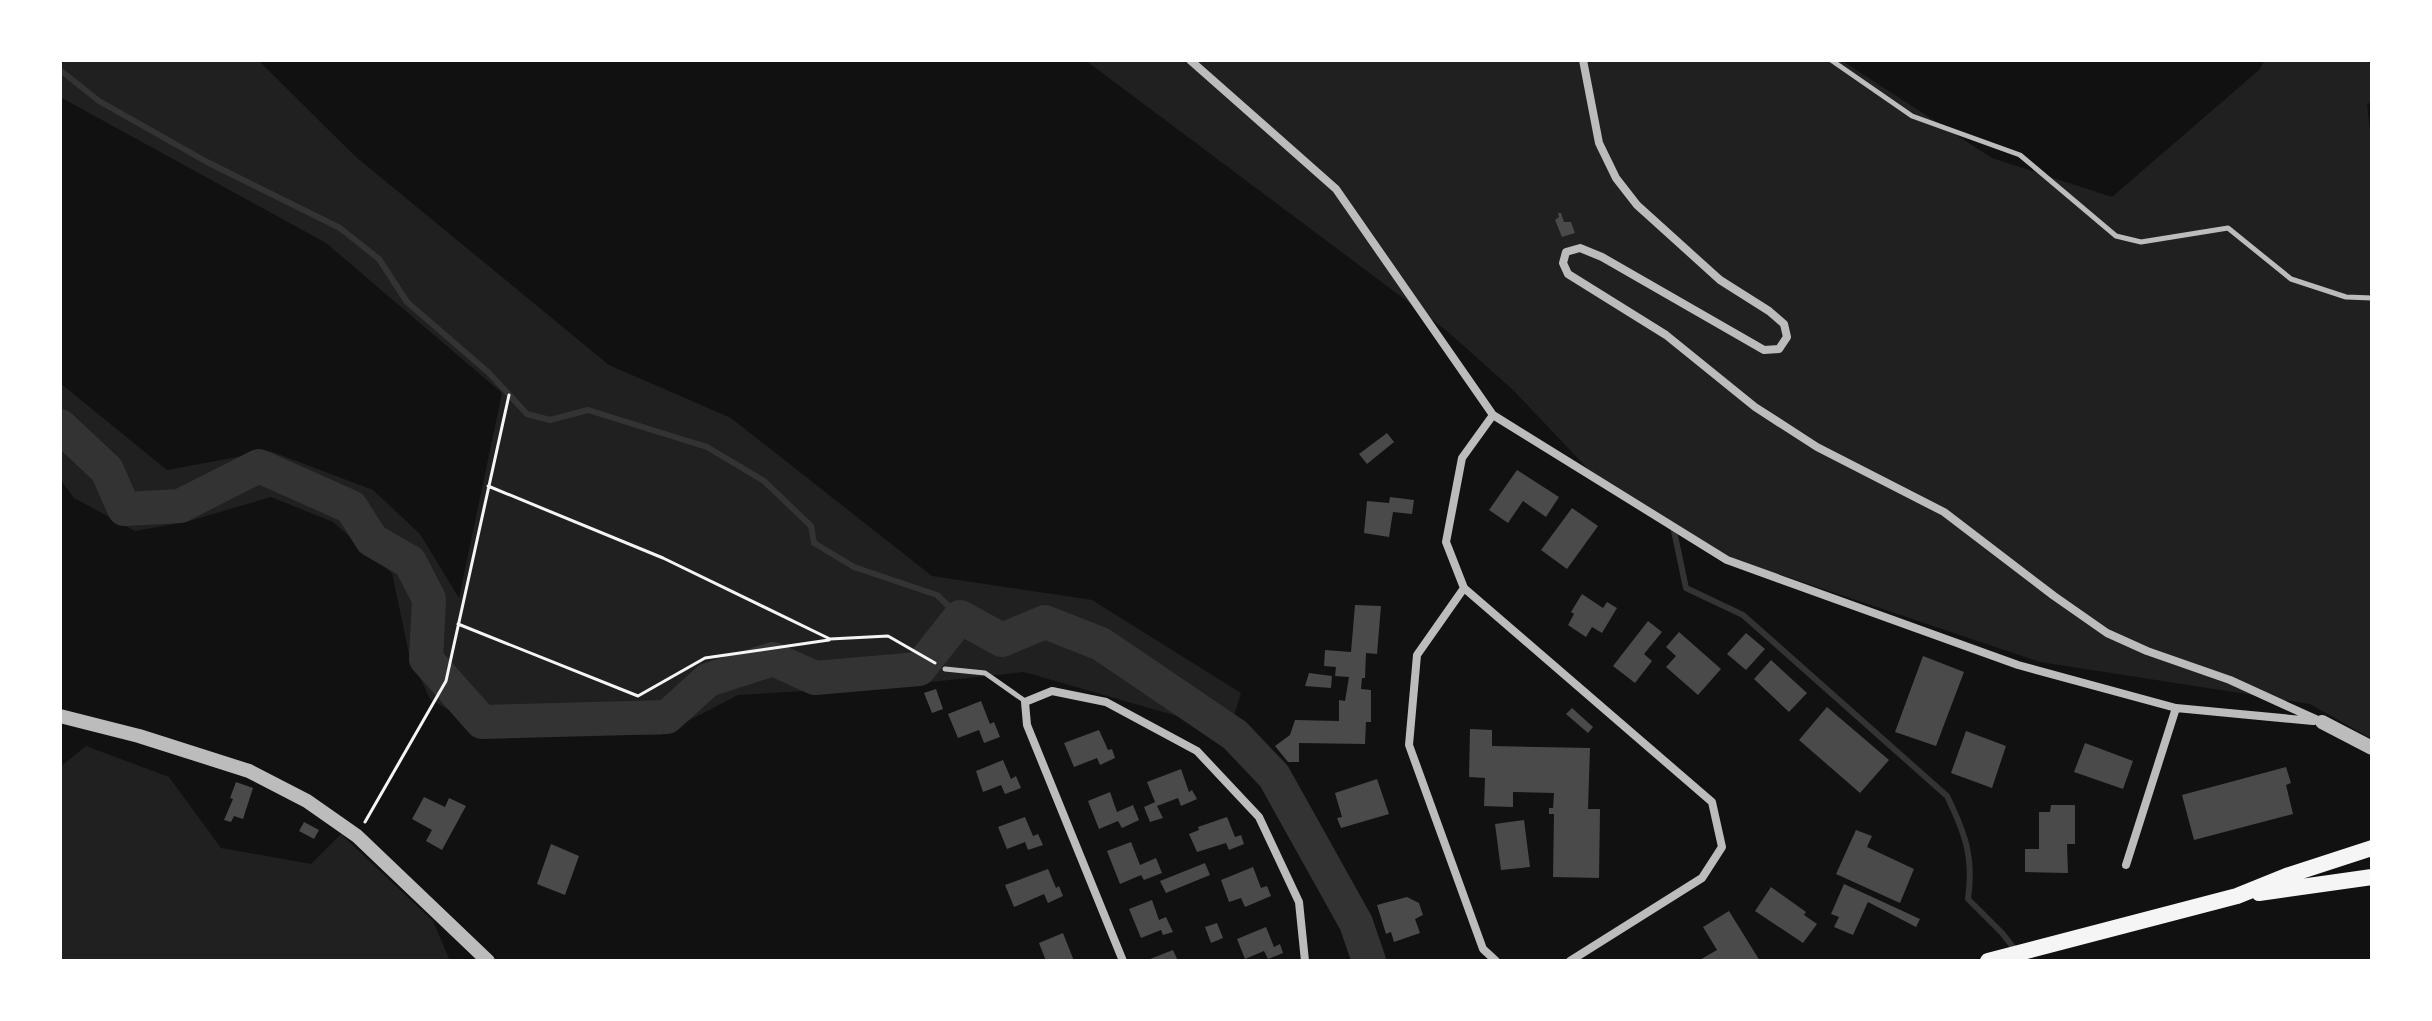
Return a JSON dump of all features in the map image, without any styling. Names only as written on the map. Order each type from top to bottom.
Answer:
[{"type":"main road","points":[[2237,896],[2372,848]]},
{"type":"main road","points":[[1988,961],[2237,896],[2372,877]]},
{"type":"street","points":[[1190,60],[1336,189],[1493,415],[1727,560],[2018,665],[2176,708],[2322,722]]},
{"type":"street","points":[[1583,60],[1599,143],[1616,178],[1637,205],[1720,280],[1784,324],[1787,337],[1779,349],[1764,350],[1602,257],[1580,248],[1566,252],[1563,263],[1568,274],[1666,335],[1755,407],[1817,447],[1944,512],[2107,633],[2147,651],[2230,680],[2372,748]]},
{"type":"street","points":[[1493,415],[1462,458],[1446,542],[1464,588],[1712,802],[1722,847],[1702,878],[1570,961]]},
{"type":"street","points":[[1464,588],[1417,655],[1409,745],[1483,949],[1496,961]]},
{"type":"street","points":[[1123,961],[1027,725],[1025,702],[1052,691],[1106,702],[1197,751],[1259,817],[1299,902],[1305,961]]},
{"type":"street","points":[[2126,865],[2176,708]]},
{"type":"street","points":[[60,716],[139,736],[249,771],[307,801],[357,836],[488,961]]},
{"type":"lane","points":[[1831,60],[1912,116],[2020,155],[2116,236],[2141,242],[2228,228],[2291,279],[2346,297],[2372,298]]},
{"type":"lane","points":[[945,669],[985,673],[1025,702]]},
{"type":"path","points":[[357,836],[446,681],[509,395]]},
{"type":"path","points":[[488,486],[663,558],[830,639]]},
{"type":"path","points":[[458,624],[638,696],[705,658],[830,639],[888,636],[945,669]]},
{"type":"shaded area","points":[[60,60],[258,60],[356,157],[609,365],[731,418],[932,576],[1092,600],[1241,693],[1229,731],[1024,672],[903,685],[738,695],[661,735],[488,733],[430,699],[409,654],[392,573],[333,522],[271,497],[186,522],[135,531],[74,498],[60,479],[60,383],[167,470],[270,451],[373,490],[420,534],[459,598],[502,393],[326,243],[60,97]]},
{"type":"shaded area","points":[[1085,60],[1841,60],[1992,158],[2112,197],[2259,70],[2265,60],[2372,60],[2372,100],[2367,105],[2372,145],[2372,739],[2310,704],[2040,662],[1725,556],[1603,485],[1513,390],[1447,331]]},
{"type":"shaded area","points":[[86,746],[169,777],[221,848],[311,864],[341,834],[433,921],[450,961],[60,961],[60,767]]},
{"type":"building","points":[[1558,213],[1561,213],[1564,222],[1571,222],[1575,233],[1562,237],[1555,220],[1559,217]]},
{"type":"building","points":[[1387,433],[1394,442],[1367,464],[1359,454]]},
{"type":"building","points":[[1517,470],[1559,497],[1546,517],[1523,501],[1508,523],[1489,510]]},
{"type":"building","points":[[1390,497],[1414,500],[1412,514],[1393,512],[1389,537],[1364,533],[1367,501],[1389,503]]},
{"type":"building","points":[[1572,508],[1598,526],[1567,569],[1541,550]]},
{"type":"building","points":[[1582,594],[1603,608],[1607,602],[1617,608],[1602,633],[1592,627],[1586,637],[1568,625],[1574,614],[1571,612]]},
{"type":"building","points":[[1355,605],[1381,606],[1377,654],[1366,653],[1365,678],[1362,678],[1361,689],[1371,690],[1371,722],[1366,722],[1365,744],[1299,743],[1299,762],[1288,762],[1275,746],[1290,735],[1295,720],[1339,721],[1339,700],[1345,701],[1349,677],[1335,676],[1336,667],[1324,666],[1325,650],[1351,652]]},
{"type":"building","points":[[1648,621],[1662,632],[1644,654],[1652,661],[1635,683],[1613,666]]},
{"type":"building","points":[[1679,632],[1721,669],[1698,695],[1666,667],[1676,656],[1666,647]]},
{"type":"building","points":[[1746,633],[1765,649],[1746,670],[1727,654]]},
{"type":"building","points":[[1923,656],[1964,672],[1936,746],[1895,732]]},
{"type":"building","points":[[1771,660],[1807,693],[1789,712],[1754,679]]},
{"type":"building","points":[[1309,673],[1332,676],[1331,688],[1305,686]]},
{"type":"building","points":[[936,689],[943,709],[932,713],[924,693]]},
{"type":"building","points":[[981,701],[990,724],[994,722],[1000,737],[984,743],[979,730],[958,738],[948,714]]},
{"type":"building","points":[[1827,707],[1889,760],[1860,793],[1799,740]]},
{"type":"building","points":[[1572,708],[1593,727],[1588,733],[1566,714]]},
{"type":"building","points":[[1470,729],[1492,730],[1492,746],[1590,748],[1588,809],[1600,809],[1599,878],[1553,877],[1554,814],[1549,814],[1549,808],[1553,808],[1554,793],[1513,792],[1513,807],[1484,806],[1485,778],[1469,777]]},
{"type":"building","points":[[1099,730],[1115,758],[1100,765],[1097,758],[1074,767],[1064,743]]},
{"type":"building","points":[[1966,731],[2006,746],[1992,788],[1951,773]]},
{"type":"building","points":[[2085,743],[2133,761],[2123,789],[2074,772]]},
{"type":"building","points":[[1003,760],[1011,779],[1016,776],[1021,788],[1005,794],[1001,785],[983,792],[976,771]]},
{"type":"building","points":[[2286,767],[2291,783],[2286,785],[2293,814],[2194,840],[2182,795]]},
{"type":"building","points":[[1181,769],[1189,792],[1192,790],[1197,799],[1181,806],[1178,798],[1157,806],[1163,818],[1150,822],[1144,807],[1155,802],[1147,782]]},
{"type":"building","points":[[1377,779],[1389,814],[1341,828],[1337,818],[1342,817],[1335,793]]},
{"type":"building","points":[[236,782],[253,788],[243,819],[234,816],[231,822],[224,820]]},
{"type":"building","points":[[1110,792],[1117,812],[1133,805],[1139,820],[1122,828],[1118,821],[1099,829],[1088,801]]},
{"type":"building","points":[[424,797],[445,807],[449,798],[466,806],[442,850],[426,841],[432,830],[412,819]]},
{"type":"building","points":[[2051,805],[2075,805],[2075,844],[2067,844],[2068,873],[2025,872],[2025,849],[2039,849],[2039,812],[2050,812]]},
{"type":"building","points":[[1025,817],[1033,836],[1038,834],[1043,845],[1028,850],[1025,842],[1007,849],[998,827]]},
{"type":"building","points":[[1227,817],[1235,837],[1241,835],[1244,844],[1229,850],[1226,843],[1197,852],[1189,834],[1199,830],[1198,827]]},
{"type":"building","points":[[1524,820],[1530,867],[1501,870],[1495,824]]},
{"type":"building","points":[[304,822],[319,830],[314,839],[299,831]]},
{"type":"building","points":[[1856,830],[1872,836],[1867,847],[1914,869],[1900,903],[1836,874]]},
{"type":"building","points":[[1131,842],[1140,865],[1156,858],[1162,873],[1144,880],[1141,875],[1120,884],[1107,851]]},
{"type":"building","points":[[551,844],[579,856],[565,895],[537,884]]},
{"type":"building","points":[[1205,863],[1210,875],[1166,893],[1160,881]]},
{"type":"building","points":[[1253,867],[1261,888],[1267,886],[1271,896],[1245,907],[1241,898],[1229,902],[1221,880]]},
{"type":"building","points":[[1048,869],[1063,896],[1048,903],[1044,894],[1014,907],[1005,885]]},
{"type":"building","points":[[1844,884],[1920,919],[1916,927],[1868,902],[1853,935],[1834,927],[1839,917],[1831,914]]},
{"type":"building","points":[[1771,887],[1806,912],[1804,915],[1817,924],[1803,943],[1755,911]]},
{"type":"building","points":[[1407,897],[1419,903],[1423,915],[1415,919],[1420,933],[1394,942],[1391,932],[1386,934],[1377,905]]},
{"type":"building","points":[[1152,900],[1159,920],[1166,917],[1173,932],[1163,935],[1161,930],[1141,938],[1129,909]]},
{"type":"building","points":[[1729,911],[1760,961],[1698,961],[1717,950],[1703,927]]},
{"type":"building","points":[[1217,923],[1223,938],[1211,943],[1205,927]]},
{"type":"building","points":[[1266,927],[1274,947],[1280,944],[1283,953],[1268,959],[1264,951],[1245,959],[1237,939]]},
{"type":"building","points":[[1063,933],[1074,961],[1046,961],[1039,943]]},
{"type":"building","points":[[1173,950],[1178,961],[1145,961]]},
{"type":"waterway","points":[[60,70],[99,101],[207,162],[340,228],[379,259],[407,302],[489,373],[527,414],[550,420],[588,410],[707,447],[764,481],[811,526],[814,543],[854,567],[937,595],[960,617]]},
{"type":"waterway","points":[[60,426],[107,470],[124,509],[180,506],[259,466],[351,507],[372,540],[410,562],[429,599],[426,659],[482,722],[667,717],[708,680],[773,659],[815,678],[919,669],[960,617],[1002,640],[1045,622],[1101,644],[1235,735],[1274,776],[1356,923],[1369,961]]},
{"type":"waterway","points":[[1674,531],[1686,588],[1743,615],[1947,796],[1959,822],[1969,858],[1968,899],[2002,933],[2024,961]]}]
